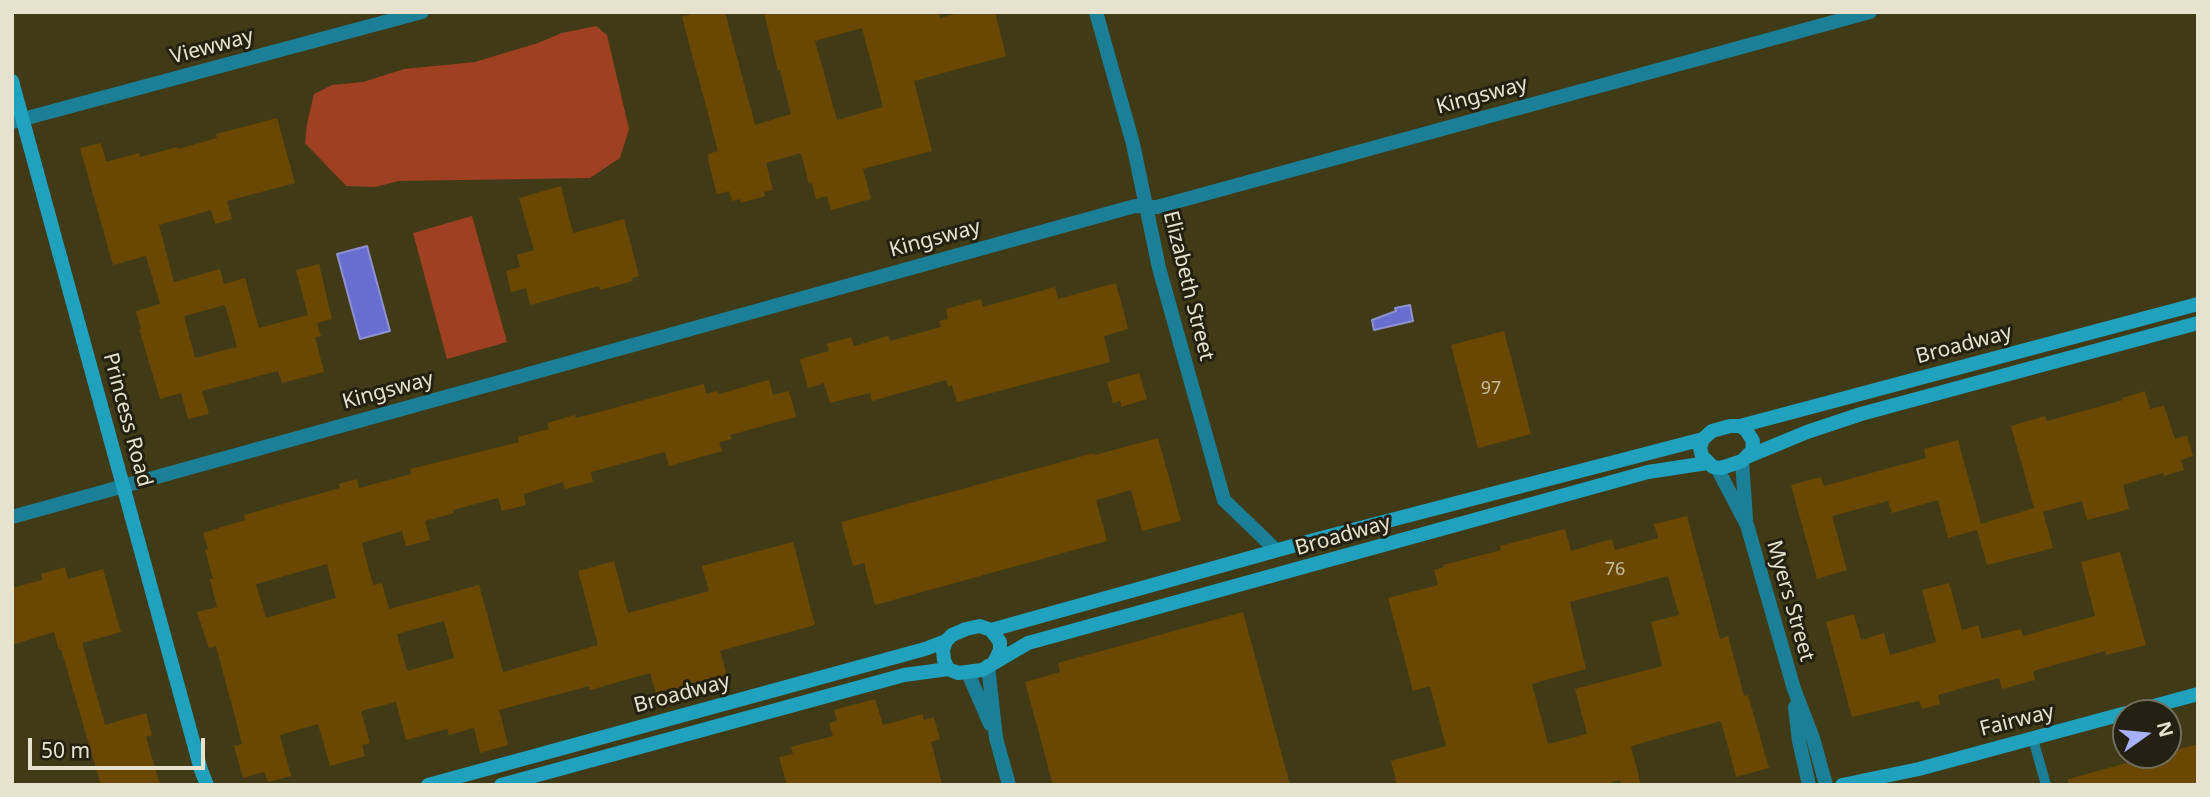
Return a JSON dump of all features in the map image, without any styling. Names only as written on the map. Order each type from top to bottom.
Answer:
[{"type":"main road","name":"Princess Road","points":[[12,81],[18,121],[123,486],[201,778],[207,785]]},
{"type":"main road","name":"Broadway","points":[[1740,426],[2198,304]]},
{"type":"main road","name":"Broadway","points":[[1746,459],[1807,432],[1861,415],[2198,323]]},
{"type":"main road","points":[[1740,426],[1753,441],[1752,451],[1746,459],[1712,465],[1702,456],[1700,447],[1703,439],[1712,431],[1740,426]]},
{"type":"main road","name":"Broadway","points":[[991,630],[1276,551],[1703,439]]},
{"type":"main road","name":"Broadway","points":[[991,664],[1028,643],[1648,472],[1712,465]]},
{"type":"main road","points":[[979,626],[991,630],[1000,642],[1000,650],[991,664],[968,673],[948,669],[943,650],[952,635],[979,626]]},
{"type":"main road","name":"Broadway","points":[[428,785],[946,641]]},
{"type":"main road","name":"Broadway","points":[[501,785],[904,675],[948,669]]},
{"type":"main road","name":"Fairway","points":[[2179,699],[2198,694]]},
{"type":"main road","name":"Fairway","points":[[1842,785],[1919,769],[2112,717]]},
{"type":"main road","name":"Fairway","points":[[1882,785],[1919,769]]},
{"type":"street","name":"Viewway","points":[[18,121],[422,12]]},
{"type":"street","name":"Elizabeth Street","points":[[1096,12],[1133,144],[1159,268],[1224,500],[1276,551]]},
{"type":"street","name":"Kingsway","points":[[12,517],[1135,206],[1157,207],[1870,12]]},
{"type":"street","name":"Myers Street","points":[[1746,459],[1746,525]]},
{"type":"street","name":"Myers Street","points":[[1712,465],[1746,525],[1794,689],[1826,785]]},
{"type":"street","points":[[991,664],[996,738]]},
{"type":"street","points":[[968,673],[996,738],[1009,785]]},
{"type":"street","name":"Myers Street","points":[[1794,689],[1799,741],[1809,785]]},
{"type":"lane","points":[[2033,739],[2046,785]]},
{"type":"shaded area","points":[[596,26],[607,35],[629,129],[620,158],[590,178],[399,181],[375,187],[346,186],[305,143],[314,94],[332,85],[363,82],[404,69],[475,62],[562,33]]},
{"type":"shaded area","points":[[472,216],[507,342],[447,359],[413,233]]},
{"type":"shaded area","points":[[367,246],[390,331],[360,339],[337,254]]},
{"type":"shaded area","points":[[1410,305],[1413,321],[1374,330],[1372,320],[1396,311],[1395,308]]},
{"type":"building","points":[[698,12],[725,12],[755,125],[791,114],[764,12],[939,12],[940,18],[962,12],[995,12],[1006,56],[914,81],[932,151],[863,169],[871,199],[831,210],[827,196],[816,199],[801,153],[766,163],[773,190],[764,192],[765,196],[741,203],[740,199],[732,201],[729,191],[717,194],[708,154],[718,151],[682,17]],"holes":[[[862,28],[883,107],[837,120],[815,41]]]},
{"type":"building","points":[[277,118],[295,183],[227,201],[232,219],[215,224],[211,210],[159,225],[174,282],[220,269],[224,284],[245,278],[259,328],[308,315],[296,270],[319,264],[332,319],[317,323],[321,336],[315,337],[324,372],[282,383],[278,371],[202,391],[209,414],[188,419],[181,393],[160,399],[139,329],[136,311],[160,304],[146,256],[113,265],[80,148],[101,143],[106,162],[139,153],[140,157],[177,147],[178,149],[217,138],[216,134]],"holes":[[[225,305],[237,347],[195,358],[184,316]]]},
{"type":"building","points":[[561,186],[573,233],[624,219],[639,276],[632,278],[633,281],[600,290],[599,286],[530,305],[526,288],[511,292],[506,271],[520,267],[517,255],[534,250],[519,198]]},
{"type":"building","points":[[1116,283],[1128,329],[1104,336],[1110,362],[957,402],[952,385],[948,387],[946,380],[872,401],[870,393],[830,403],[824,383],[808,388],[800,359],[829,351],[827,344],[851,337],[854,346],[888,336],[890,341],[941,327],[939,321],[948,319],[946,309],[981,299],[983,307],[1055,287],[1058,299]]},
{"type":"building","points":[[1504,331],[1531,434],[1478,448],[1451,345]]},
{"type":"building","points":[[1139,373],[1147,399],[1121,407],[1120,401],[1113,403],[1107,382]]},
{"type":"building","points":[[769,380],[773,395],[789,391],[796,417],[730,435],[732,439],[719,442],[722,451],[669,466],[665,452],[591,472],[593,482],[565,489],[563,482],[524,494],[526,505],[502,511],[498,498],[453,510],[454,513],[425,521],[430,540],[406,546],[402,531],[362,543],[373,585],[382,583],[389,609],[479,585],[503,672],[598,645],[578,571],[614,561],[628,613],[709,591],[702,566],[793,542],[815,625],[720,651],[727,676],[712,680],[713,682],[670,693],[669,689],[656,693],[650,673],[590,690],[589,686],[499,710],[508,745],[480,753],[474,728],[449,735],[447,729],[406,740],[396,702],[361,711],[370,743],[362,745],[365,756],[330,766],[318,724],[280,735],[291,776],[268,782],[264,772],[243,778],[234,746],[242,744],[216,646],[209,648],[197,612],[217,607],[203,533],[245,520],[244,515],[340,488],[339,484],[357,479],[359,488],[411,474],[410,469],[519,442],[518,437],[549,429],[547,423],[575,415],[576,418],[704,384],[706,394],[718,391],[719,394]],"holes":[[[327,564],[336,598],[266,618],[256,584]],[[444,621],[454,658],[407,671],[397,634]]]},
{"type":"building","points":[[2145,391],[2150,409],[2164,406],[2175,439],[2187,435],[2193,456],[2181,460],[2184,470],[2164,476],[2163,473],[2123,485],[2129,509],[2087,520],[2082,501],[2043,512],[2053,548],[1987,565],[1977,530],[1948,538],[1938,500],[1892,513],[1888,501],[1832,516],[1847,570],[1817,579],[1791,485],[1821,477],[1824,486],[1926,458],[1924,449],[1958,440],[1981,524],[2034,508],[2011,426],[2045,416],[2047,421],[2123,400],[2122,398]]},
{"type":"building","points":[[1158,438],[1181,521],[1142,531],[1131,490],[1096,500],[1107,541],[875,605],[864,563],[853,566],[841,522]]},
{"type":"building","points":[[1687,516],[1720,639],[1728,636],[1744,696],[1748,695],[1769,768],[1736,777],[1721,721],[1631,746],[1641,785],[1622,785],[1620,780],[1603,785],[1397,785],[1391,761],[1446,746],[1430,686],[1413,691],[1388,598],[1438,585],[1434,570],[1444,567],[1443,565],[1501,550],[1500,546],[1565,529],[1571,551],[1612,539],[1615,550],[1658,538],[1654,524]],"holes":[[[1668,576],[1679,615],[1651,622],[1662,666],[1575,689],[1587,734],[1548,744],[1532,684],[1586,669],[1570,602]]]},
{"type":"building","points":[[2120,552],[2146,645],[2106,655],[2105,651],[2033,671],[2035,680],[2002,689],[1999,678],[1938,695],[1940,704],[1922,709],[1919,701],[1852,717],[1826,622],[1854,614],[1861,640],[1884,633],[1890,655],[1936,642],[1922,590],[1949,583],[1962,630],[1978,625],[1982,639],[2021,629],[2023,636],[2095,616],[2081,562]]},
{"type":"building","points":[[65,567],[68,579],[103,569],[121,632],[82,643],[105,725],[146,713],[152,735],[146,737],[160,785],[101,785],[54,632],[12,645],[12,588],[42,580],[41,574]]},
{"type":"building","points":[[1243,612],[1290,785],[1053,785],[1025,682],[1060,672],[1058,663]]},
{"type":"building","points":[[875,699],[883,725],[923,714],[924,720],[934,717],[940,739],[931,742],[942,785],[787,785],[779,757],[793,754],[791,747],[833,736],[829,723],[837,721],[834,710]]},
{"type":"building","points":[[2198,744],[2198,785],[2068,785],[2068,779],[2112,767],[2182,769],[2182,748]]}]
